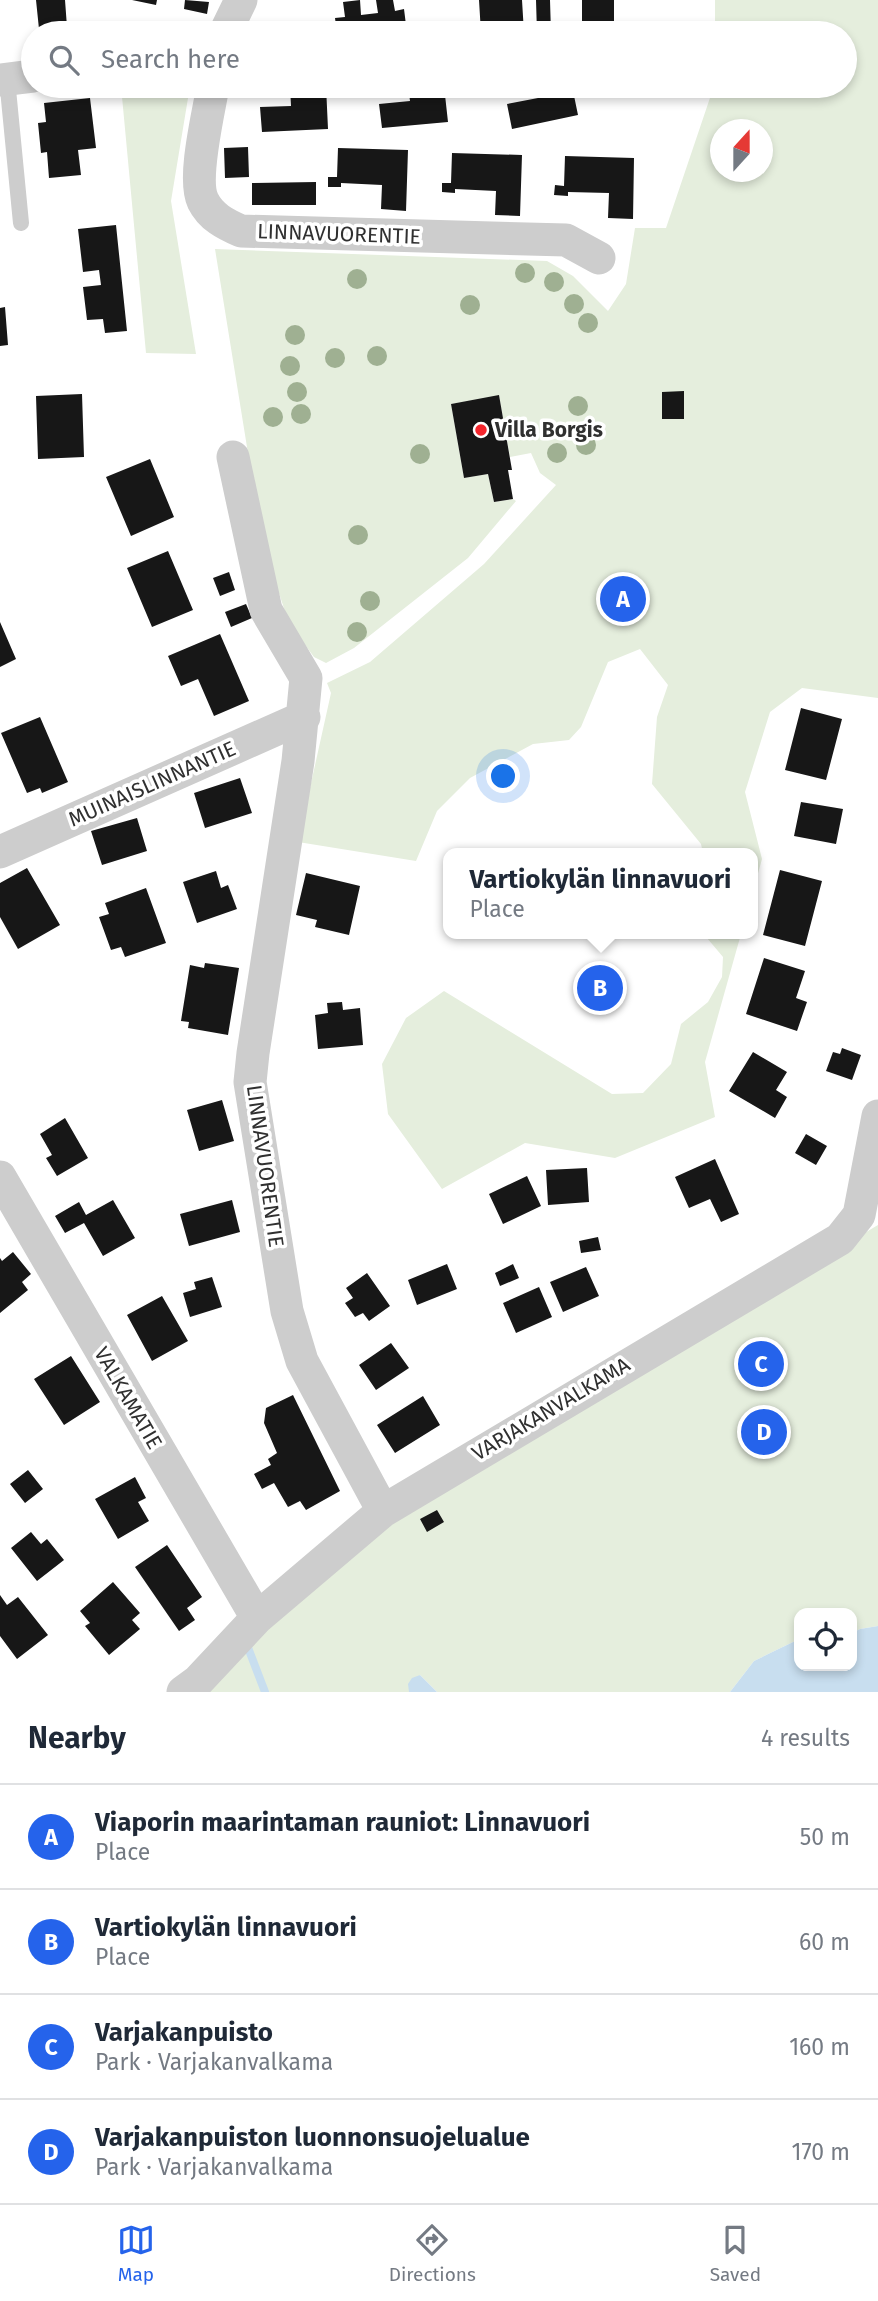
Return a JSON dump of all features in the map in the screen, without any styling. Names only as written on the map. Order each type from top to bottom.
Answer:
[{"type":"street","points":[[231,21],[241,0]]},
{"type":"street","name":"LINNAVUORENTIE","points":[[211,98],[199,174],[201,198],[209,211],[223,223],[241,231],[566,240],[599,258]]},
{"type":"street","name":"LINNAVUORENTIE","points":[[233,457],[266,610],[306,678],[304,717],[250,1082],[287,1311],[302,1361],[383,1511]]},
{"type":"street","name":"MUINAISLINNANTIE","points":[[0,852],[304,717]]},
{"type":"street","name":"VARJAKANVALKAMA","points":[[183,1692],[198,1681],[257,1618],[383,1511],[840,1239],[859,1215],[878,1116]]},
{"type":"street","name":"VALKAMATIE","points":[[0,1177],[257,1618]]},
{"type":"lane","points":[[13,78],[21,223]]},
{"type":"green space","points":[[715,0],[878,0],[878,698],[802,688],[770,712],[745,792],[762,859],[758,873],[758,848],[702,848],[652,784],[657,717],[668,685],[640,649],[608,662],[581,727],[569,740],[533,744],[470,778],[437,811],[416,861],[298,842],[331,693],[327,683],[370,662],[484,564],[556,485],[540,473],[531,453],[510,457],[499,396],[451,404],[464,478],[488,474],[494,502],[513,499],[516,501],[468,558],[354,648],[326,663],[314,657],[289,623],[263,546],[215,249],[547,261],[573,276],[608,311],[626,284],[635,228],[666,228],[710,98],[857,98],[857,21],[715,21]]},
{"type":"green space","points":[[122,98],[188,98],[171,201],[196,354],[146,353]]},
{"type":"green space","points":[[708,939],[740,939],[705,1062],[715,1117],[615,1158],[525,1143],[442,1189],[388,1114],[382,1064],[406,1018],[444,991],[612,1094],[643,1093],[671,1064],[681,1024],[708,1002],[722,977],[723,957]]},
{"type":"green space","points":[[878,1225],[878,1626],[857,1630],[857,1608],[794,1608],[794,1642],[754,1661],[730,1692],[437,1692],[420,1675],[409,1687],[409,1692],[198,1692],[265,1626],[414,1500]]},
{"type":"water","points":[[878,1626],[878,1692],[730,1692],[754,1661],[793,1642],[794,1671],[857,1671],[857,1630]]},
{"type":"water","points":[[420,1675],[437,1692],[409,1692],[408,1684],[412,1678]]},
{"type":"building","points":[[36,0],[65,0],[67,21],[38,21]]},
{"type":"building","points":[[132,0],[157,0],[156,5]]},
{"type":"building","points":[[185,0],[209,2],[207,14],[184,9]]},
{"type":"building","points":[[360,0],[361,15],[378,13],[376,0],[393,0],[395,11],[404,9],[406,21],[335,21],[335,18],[345,17],[343,2]]},
{"type":"building","points":[[479,0],[522,0],[523,21],[480,21]]},
{"type":"building","points":[[536,0],[550,0],[551,21],[537,21]]},
{"type":"building","points":[[582,0],[614,0],[614,21],[582,21]]},
{"type":"building","points":[[90,98],[96,148],[78,150],[81,175],[49,178],[47,152],[41,153],[38,123],[46,122],[44,103]]},
{"type":"building","points":[[291,98],[327,98],[328,129],[262,132],[260,107],[291,106]]},
{"type":"building","points":[[410,98],[445,98],[448,122],[382,128],[379,104],[410,101]]},
{"type":"building","points":[[538,98],[574,98],[578,115],[512,129],[507,104]]},
{"type":"building","points":[[248,147],[249,177],[225,178],[224,148]]},
{"type":"building","points":[[338,148],[408,150],[406,211],[381,209],[382,185],[341,183],[341,187],[328,187],[328,177],[337,177]]},
{"type":"building","points":[[452,153],[522,155],[520,216],[495,215],[496,191],[455,189],[455,193],[442,192],[442,183],[451,183]]},
{"type":"building","points":[[565,156],[634,158],[633,219],[608,218],[609,193],[568,192],[568,196],[554,195],[555,185],[564,186]]},
{"type":"building","points":[[316,182],[316,205],[252,205],[252,183]]},
{"type":"building","points":[[116,225],[127,331],[105,333],[103,319],[87,320],[83,287],[101,285],[99,270],[83,272],[78,229]]},
{"type":"building","points":[[5,307],[8,345],[0,346],[0,308]]},
{"type":"building","points":[[684,391],[684,419],[662,419],[662,392]]},
{"type":"building","points":[[82,394],[84,457],[38,459],[36,396]]},
{"type":"building","name":"Villa Borgis","points":[[499,395],[512,470],[508,470],[513,499],[494,502],[488,474],[464,478],[451,404]]},
{"type":"building","points":[[150,459],[174,517],[131,536],[106,477]]},
{"type":"building","points":[[168,551],[193,610],[152,627],[127,568]]},
{"type":"building","points":[[229,572],[235,590],[220,596],[213,578]]},
{"type":"building","points":[[246,604],[252,618],[231,627],[225,612]]},
{"type":"building","points":[[0,622],[16,659],[0,667]]},
{"type":"building","points":[[220,634],[249,701],[214,716],[198,679],[181,686],[168,656]]},
{"type":"building","points":[[801,708],[842,719],[826,780],[785,770]]},
{"type":"building","points":[[40,717],[68,782],[42,793],[40,788],[27,793],[1,733]]},
{"type":"building","points":[[240,778],[252,813],[205,828],[194,793]]},
{"type":"building","points":[[801,802],[843,809],[836,844],[794,836]]},
{"type":"building","points":[[137,818],[147,851],[102,865],[91,831]]},
{"type":"building","points":[[27,868],[60,925],[18,949],[0,917],[0,883]]},
{"type":"building","points":[[780,870],[822,881],[805,946],[763,935]]},
{"type":"building","points":[[216,871],[221,888],[228,885],[237,909],[197,923],[183,882]]},
{"type":"building","points":[[306,873],[360,886],[349,935],[315,927],[317,920],[296,915]]},
{"type":"building","points":[[146,888],[166,943],[125,957],[121,947],[111,950],[99,917],[109,914],[105,903]]},
{"type":"building","points":[[764,958],[805,971],[796,998],[807,1002],[797,1031],[746,1014]]},
{"type":"building","points":[[205,963],[239,968],[228,1035],[188,1028],[189,1022],[181,1021],[190,965],[204,968]]},
{"type":"building","points":[[342,1002],[343,1010],[360,1008],[363,1045],[318,1049],[315,1015],[328,1013],[327,1003]]},
{"type":"building","points":[[842,1048],[861,1055],[852,1080],[826,1071],[833,1052],[840,1054]]},
{"type":"building","points":[[753,1052],[787,1072],[776,1090],[787,1097],[775,1118],[729,1091]]},
{"type":"building","points":[[222,1100],[234,1141],[199,1151],[187,1110]]},
{"type":"building","points":[[65,1118],[88,1158],[57,1176],[46,1158],[52,1155],[40,1134]]},
{"type":"building","points":[[806,1134],[827,1146],[816,1165],[795,1153]]},
{"type":"building","points":[[715,1159],[739,1214],[721,1222],[710,1199],[689,1208],[675,1177]]},
{"type":"building","points":[[587,1168],[589,1202],[548,1205],[546,1170]]},
{"type":"building","points":[[527,1176],[541,1206],[503,1224],[489,1194]]},
{"type":"building","points":[[113,1200],[135,1238],[103,1256],[84,1223],[65,1233],[55,1216],[79,1202],[86,1215]]},
{"type":"building","points":[[232,1200],[240,1232],[189,1246],[180,1214]]},
{"type":"building","points":[[598,1237],[601,1250],[581,1253],[579,1241]]},
{"type":"building","points":[[13,1252],[31,1274],[22,1282],[28,1290],[0,1313],[0,1258],[2,1261]]},
{"type":"building","points":[[447,1264],[457,1289],[417,1305],[408,1280]]},
{"type":"building","points":[[513,1264],[519,1278],[500,1286],[495,1273]]},
{"type":"building","points":[[586,1267],[599,1296],[563,1312],[550,1282]]},
{"type":"building","points":[[367,1273],[390,1306],[369,1321],[363,1313],[355,1317],[345,1303],[353,1298],[346,1288]]},
{"type":"building","points":[[212,1277],[222,1307],[190,1317],[183,1293],[196,1289],[194,1282]]},
{"type":"building","points":[[539,1287],[552,1317],[516,1333],[503,1303]]},
{"type":"building","points":[[162,1296],[188,1341],[152,1361],[127,1315]]},
{"type":"building","points":[[391,1343],[409,1368],[376,1390],[359,1365]]},
{"type":"building","points":[[71,1356],[100,1402],[64,1425],[34,1379]]},
{"type":"building","points":[[293,1395],[340,1491],[306,1510],[300,1501],[288,1507],[274,1483],[262,1489],[254,1474],[271,1465],[268,1459],[277,1453],[264,1423],[266,1408]]},
{"type":"building","points":[[423,1396],[440,1425],[395,1453],[377,1425]]},
{"type":"building","points":[[28,1470],[43,1489],[25,1503],[10,1484]]},
{"type":"building","points":[[135,1477],[146,1498],[138,1502],[149,1521],[118,1539],[95,1499]]},
{"type":"building","points":[[437,1510],[444,1522],[427,1532],[420,1519]]},
{"type":"building","points":[[31,1532],[41,1544],[47,1539],[64,1560],[37,1581],[11,1548]]},
{"type":"building","points":[[167,1545],[202,1597],[187,1608],[195,1620],[179,1631],[135,1567]]},
{"type":"building","points":[[113,1582],[140,1613],[132,1620],[140,1629],[109,1655],[85,1626],[90,1623],[80,1611]]},
{"type":"building","points":[[0,1595],[7,1605],[18,1597],[48,1635],[17,1659],[0,1636]]},
{"type":"waterway","points":[[247,1645],[265,1692]]},
{"type":"place","name":"Villa Borgis","points":[[481,430]]},
{"type":"place","name":"Viaporin maarintaman rauniot: Linnavuori","points":[[623,599]]},
{"type":"place","name":"Vartiokylän linnavuori","points":[[600,988]]},
{"type":"place","name":"Varjakanpuisto","points":[[761,1364]]},
{"type":"place","name":"Varjakanpuiston luonnonsuojelualue","points":[[764,1432]]}]
